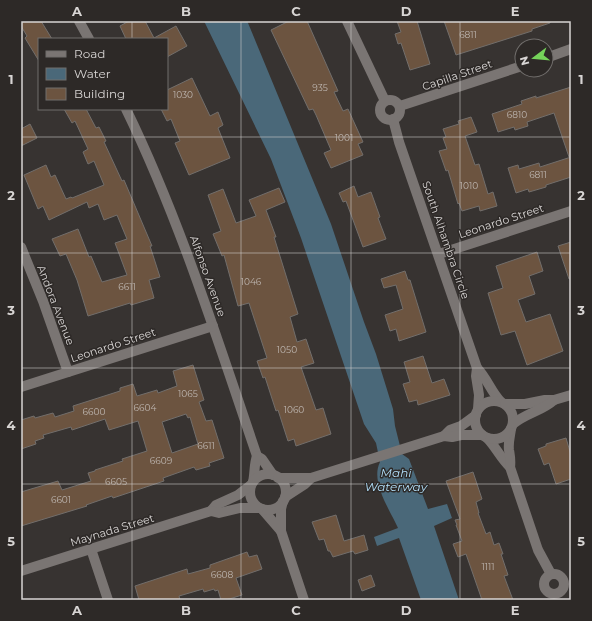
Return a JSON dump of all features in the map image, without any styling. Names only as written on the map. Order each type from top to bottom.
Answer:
[{"type":"street","points":[[79,21],[88,38]]},
{"type":"street","points":[[347,21],[385,102]]},
{"type":"street","points":[[554,55],[571,50]]},
{"type":"street","name":"Capilla Street","points":[[400,106],[514,69]]},
{"type":"street","points":[[393,100],[400,106],[399,114],[393,119],[387,119],[382,115],[380,109],[382,104],[393,100]]},
{"type":"street","name":"Alfonso Avenue","points":[[126,110],[168,203],[213,326],[257,456],[252,484]]},
{"type":"street","name":"South Alhambra Circle","points":[[393,119],[399,142],[439,254],[477,368],[476,376],[479,396],[477,412]]},
{"type":"street","name":"Leonardo Street","points":[[439,254],[571,211]]},
{"type":"street","name":"Andora Avenue","points":[[21,247],[43,301],[68,372]]},
{"type":"street","name":"Leonardo Street","points":[[21,387],[213,326]]},
{"type":"street","name":"South Alhambra Circle","points":[[477,368],[484,375],[491,390],[503,403]]},
{"type":"street","points":[[444,436],[450,430],[462,426],[483,404],[489,402],[495,401],[524,404],[544,400],[554,400],[571,395]]},
{"type":"street","points":[[281,531],[252,502],[250,496],[252,484],[258,476],[264,474],[311,478],[444,436],[485,436],[498,439],[507,434],[512,426],[522,416],[546,407],[554,400]]},
{"type":"street","points":[[503,403],[512,413],[512,426],[509,441],[511,459],[510,467],[538,550],[551,574]]},
{"type":"street","points":[[477,412],[476,426],[495,446],[504,462],[510,467]]},
{"type":"street","name":"Alfonso Avenue","points":[[257,456],[262,459],[276,476]]},
{"type":"street","points":[[276,476],[284,484],[285,489],[281,509],[281,531],[304,600]]},
{"type":"street","points":[[260,509],[274,509],[279,506],[284,499],[311,478]]},
{"type":"street","name":"Maynada Street","points":[[211,511],[216,505],[238,495],[252,484]]},
{"type":"street","name":"Maynada Street","points":[[21,571],[211,511],[219,513],[240,508],[260,509]]},
{"type":"street","points":[[91,549],[108,600]]},
{"type":"street","points":[[551,574],[559,575],[567,580],[557,597],[548,592],[544,587],[544,581],[551,574]]},
{"type":"water","name":"Mahi Waterway","points":[[204,21],[247,21],[248,23],[331,224],[376,354],[393,409],[395,426],[402,454],[409,459],[428,509],[447,504],[452,518],[434,526],[459,600],[421,600],[399,538],[377,546],[374,537],[398,528],[379,487],[377,478],[380,462],[376,443],[364,424],[301,238],[271,159]]},
{"type":"building","points":[[21,21],[41,21],[51,38],[38,38],[38,59],[25,38],[27,36],[21,26]]},
{"type":"building","points":[[129,21],[145,21],[154,38],[126,38],[120,26]]},
{"type":"building","points":[[289,21],[307,21],[338,91],[334,92],[343,111],[348,109],[363,142],[358,144],[363,155],[331,168],[324,153],[331,150],[316,115],[313,109],[309,110],[271,30]]},
{"type":"building","points":[[397,21],[417,21],[430,64],[410,70],[401,43],[398,44],[395,34],[401,32]]},
{"type":"building","points":[[444,21],[550,21],[550,23],[532,29],[532,31],[456,55]]},
{"type":"building","points":[[176,26],[187,46],[168,56],[168,38],[154,38]]},
{"type":"building","points":[[192,78],[210,116],[218,112],[223,125],[218,128],[230,158],[189,175],[175,143],[180,141],[171,119],[167,121],[162,110],[168,110],[168,90]]},
{"type":"building","points":[[571,87],[571,156],[569,157],[554,113],[527,122],[528,126],[515,130],[514,127],[498,132],[492,114],[522,104],[521,101]]},
{"type":"building","points":[[65,110],[87,110],[96,128],[99,127],[106,141],[104,142],[122,181],[124,180],[152,246],[150,246],[160,277],[149,280],[154,298],[131,305],[130,303],[88,316],[77,280],[66,254],[60,256],[52,239],[78,229],[89,257],[91,256],[102,282],[127,275],[115,243],[127,239],[117,215],[104,220],[98,204],[89,208],[87,202],[49,220],[43,206],[38,209],[24,175],[46,165],[51,177],[55,175],[66,199],[104,185],[94,161],[88,164],[83,152],[88,149],[75,121],[72,123]]},
{"type":"building","points":[[471,117],[477,132],[465,136],[475,165],[479,164],[488,194],[493,192],[497,206],[480,211],[479,206],[462,211],[459,203],[458,204],[448,170],[446,171],[439,151],[447,149],[443,138],[446,137],[443,129],[459,124],[458,121]]},
{"type":"building","points":[[30,124],[37,138],[21,146],[21,129]]},
{"type":"building","points":[[571,157],[571,177],[529,192],[528,189],[516,193],[508,168],[518,165],[519,169],[539,163],[540,167]]},
{"type":"building","points":[[354,186],[358,197],[371,192],[380,217],[378,218],[386,239],[363,247],[346,201],[343,202],[339,193]]},
{"type":"building","points":[[279,188],[285,202],[266,210],[276,237],[274,237],[298,314],[290,317],[297,342],[306,339],[314,363],[301,367],[316,410],[323,408],[331,434],[296,446],[294,439],[288,441],[278,410],[276,411],[265,377],[263,378],[257,361],[267,358],[249,303],[238,306],[224,255],[222,256],[213,234],[221,231],[208,195],[223,189],[236,223],[256,216],[249,200]]},
{"type":"building","points":[[571,242],[571,279],[569,279],[558,246]]},
{"type":"building","points":[[537,252],[543,271],[529,276],[535,294],[518,300],[526,322],[550,314],[563,351],[527,365],[515,331],[501,335],[488,293],[503,288],[496,266]]},
{"type":"building","points":[[405,271],[408,280],[410,280],[426,332],[399,341],[396,329],[390,331],[385,315],[403,309],[396,285],[384,288],[381,279]]},
{"type":"building","points":[[423,356],[432,383],[444,379],[450,395],[418,405],[417,400],[409,402],[403,384],[410,382],[404,362]]},
{"type":"building","points":[[193,365],[204,400],[199,402],[206,421],[212,420],[224,458],[209,463],[210,466],[196,470],[194,467],[163,478],[164,481],[113,498],[112,496],[86,505],[87,506],[21,526],[21,492],[58,481],[62,490],[91,481],[88,473],[123,461],[122,459],[147,451],[138,421],[109,430],[105,419],[72,430],[71,427],[43,435],[44,438],[35,441],[36,444],[21,449],[21,420],[53,413],[55,417],[74,411],[73,406],[120,391],[120,388],[133,384],[137,396],[157,390],[158,393],[177,386],[173,371]],"holes":[[[186,414],[188,418],[190,417],[198,444],[172,453],[162,422]]]},
{"type":"building","points":[[566,438],[571,455],[571,479],[556,484],[549,463],[544,465],[538,449],[546,446],[546,444]]},
{"type":"building","points":[[473,472],[482,499],[476,502],[478,513],[486,534],[490,532],[494,545],[499,543],[508,575],[504,576],[513,600],[482,600],[466,554],[458,557],[453,544],[462,541],[455,520],[460,519],[446,481]]},
{"type":"building","points":[[336,515],[344,541],[364,535],[368,550],[355,554],[353,551],[333,557],[330,551],[328,551],[324,539],[319,540],[312,522]]},
{"type":"building","points":[[247,552],[249,557],[257,555],[262,569],[236,578],[242,595],[221,600],[218,590],[215,591],[214,589],[204,592],[203,589],[179,596],[180,600],[139,600],[135,586],[187,569],[188,574],[210,568],[210,565]]},
{"type":"building","points":[[371,575],[375,586],[362,591],[358,580]]}]
